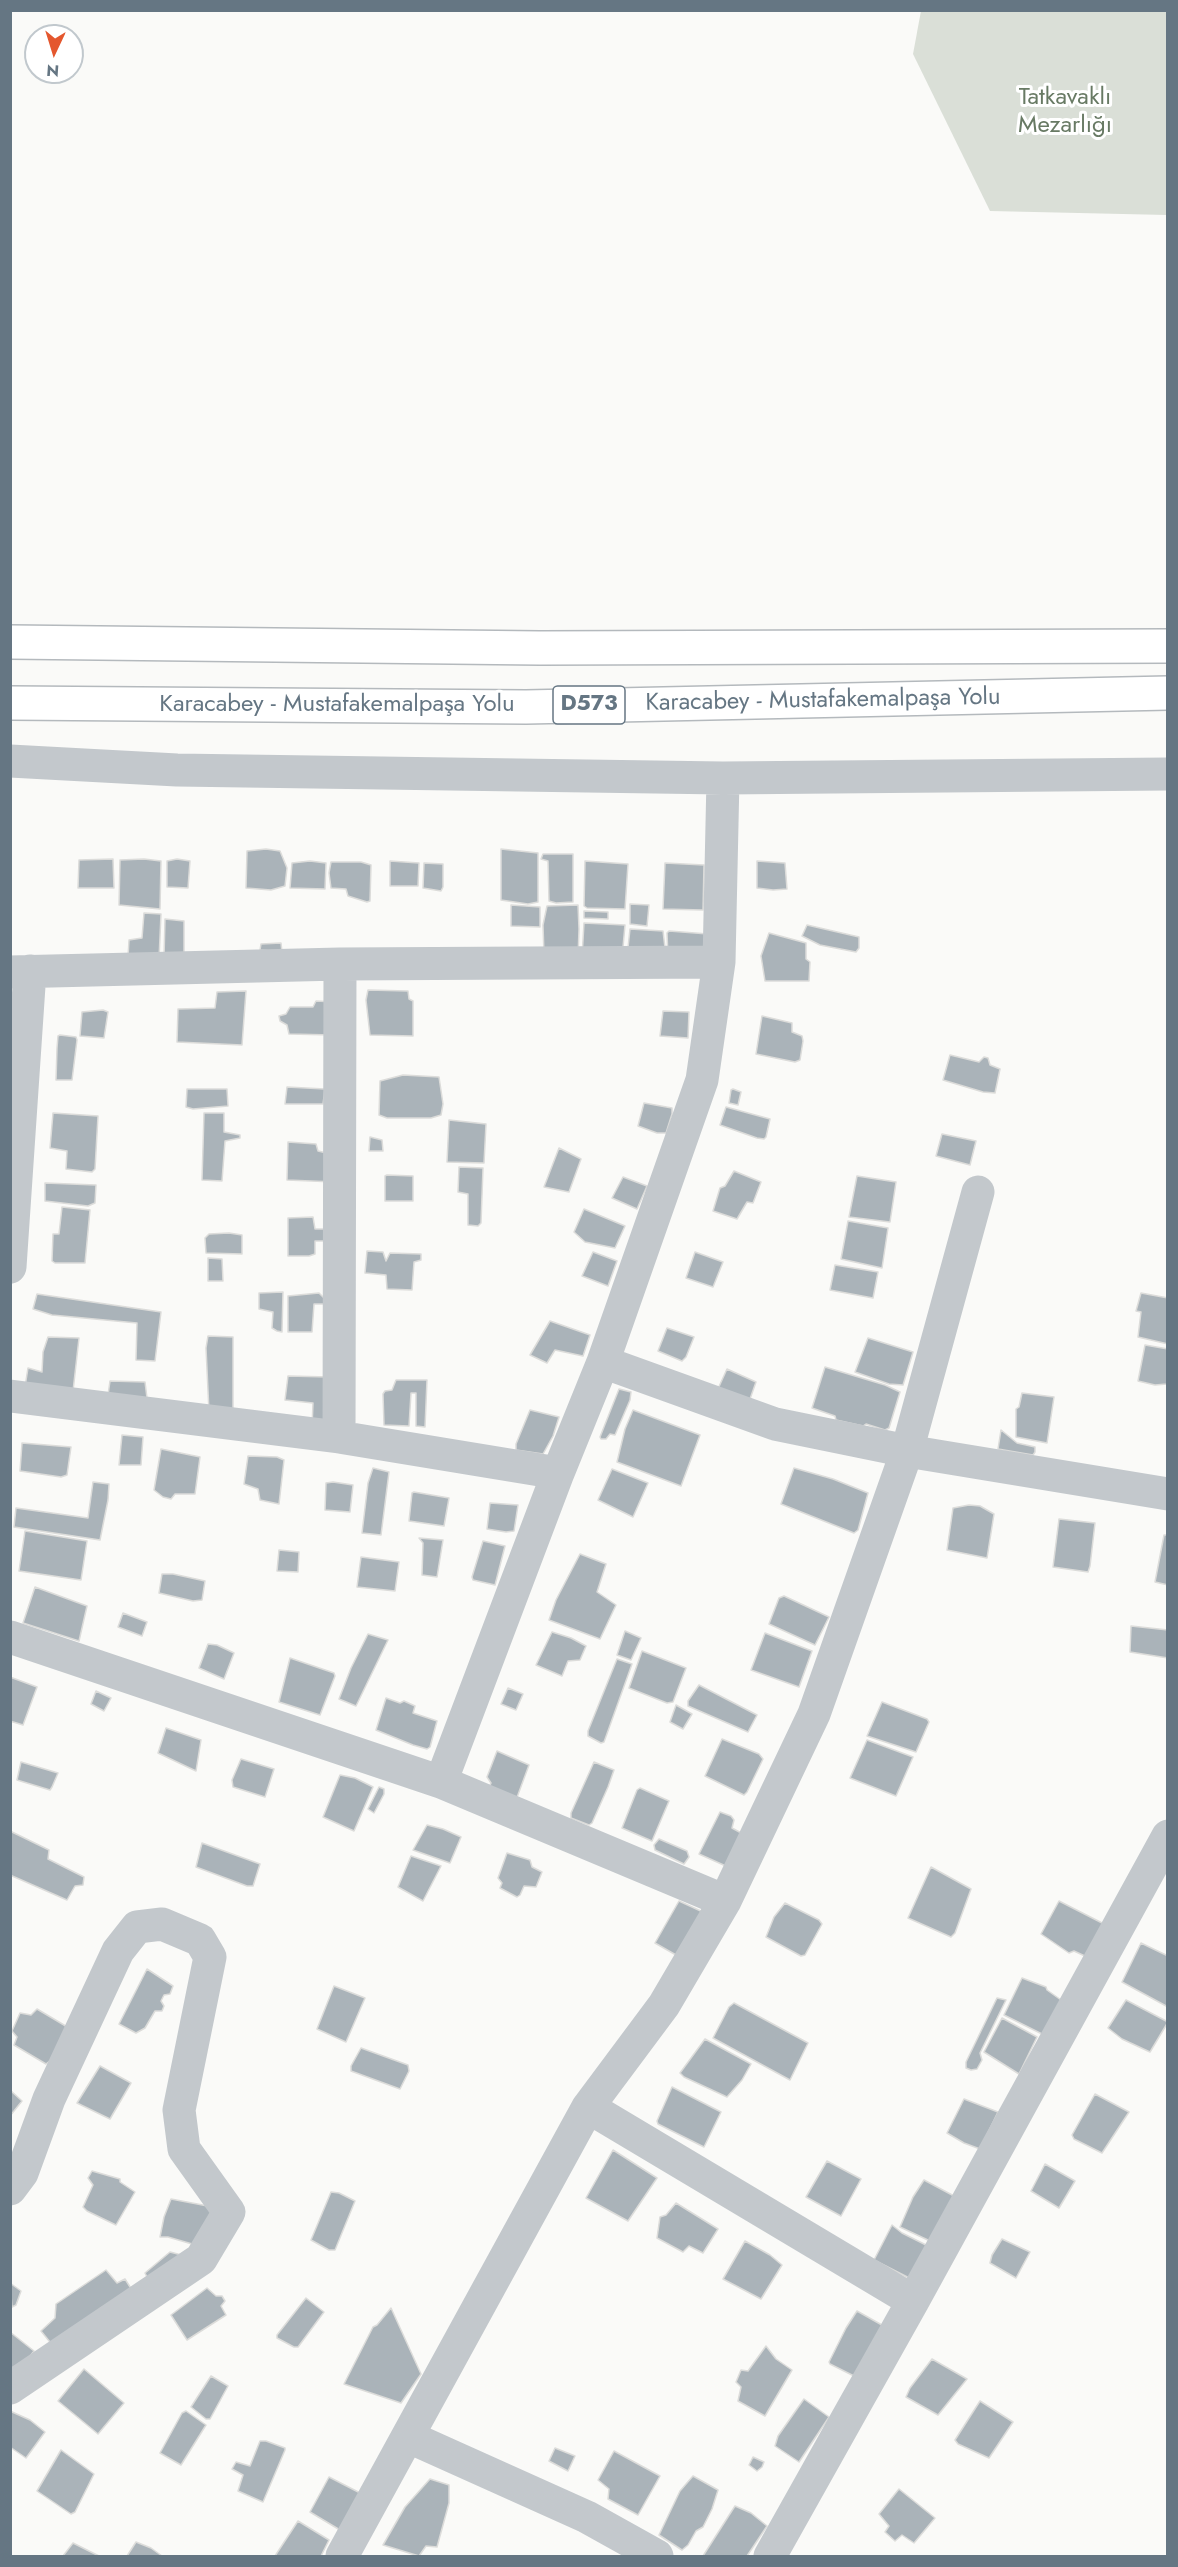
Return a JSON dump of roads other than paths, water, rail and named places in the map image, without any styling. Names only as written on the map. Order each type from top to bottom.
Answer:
[{"type":"highway","points":[[10,642],[540,648],[1167,646]]},
{"type":"highway","name":"Karacabey - Mustafakemalpaşa Yolu","points":[[10,703],[526,707],[1167,693]]},
{"type":"street","points":[[10,761],[177,770],[723,778],[1167,774]]},
{"type":"street","points":[[441,1782],[558,1473],[603,1362],[702,1080],[719,962],[723,778]]},
{"type":"street","points":[[10,1267],[20,972],[340,964],[719,962]]},
{"type":"street","points":[[339,1437],[340,964]]},
{"type":"street","points":[[342,2556],[409,2438],[588,2107],[664,2005],[725,1901],[814,1714],[907,1451],[978,1192]]},
{"type":"street","points":[[603,1362],[775,1424],[907,1451],[1167,1494]]},
{"type":"street","points":[[10,1396],[339,1437],[558,1473]]},
{"type":"street","points":[[10,1637],[441,1782],[725,1901]]},
{"type":"street","points":[[770,2556],[914,2301],[1167,1836]]},
{"type":"street","points":[[10,2188],[22,2173],[49,2099],[118,1951],[137,1927],[162,1924],[200,1940],[210,1957],[179,2110],[184,2149],[229,2212],[201,2259],[10,2388]]},
{"type":"street","points":[[588,2107],[914,2301]]},
{"type":"street","points":[[409,2438],[587,2517],[657,2556]]},
{"type":"park label","name":"Tatkavaklı Mezarlığı","points":[[1065,112]]}]
